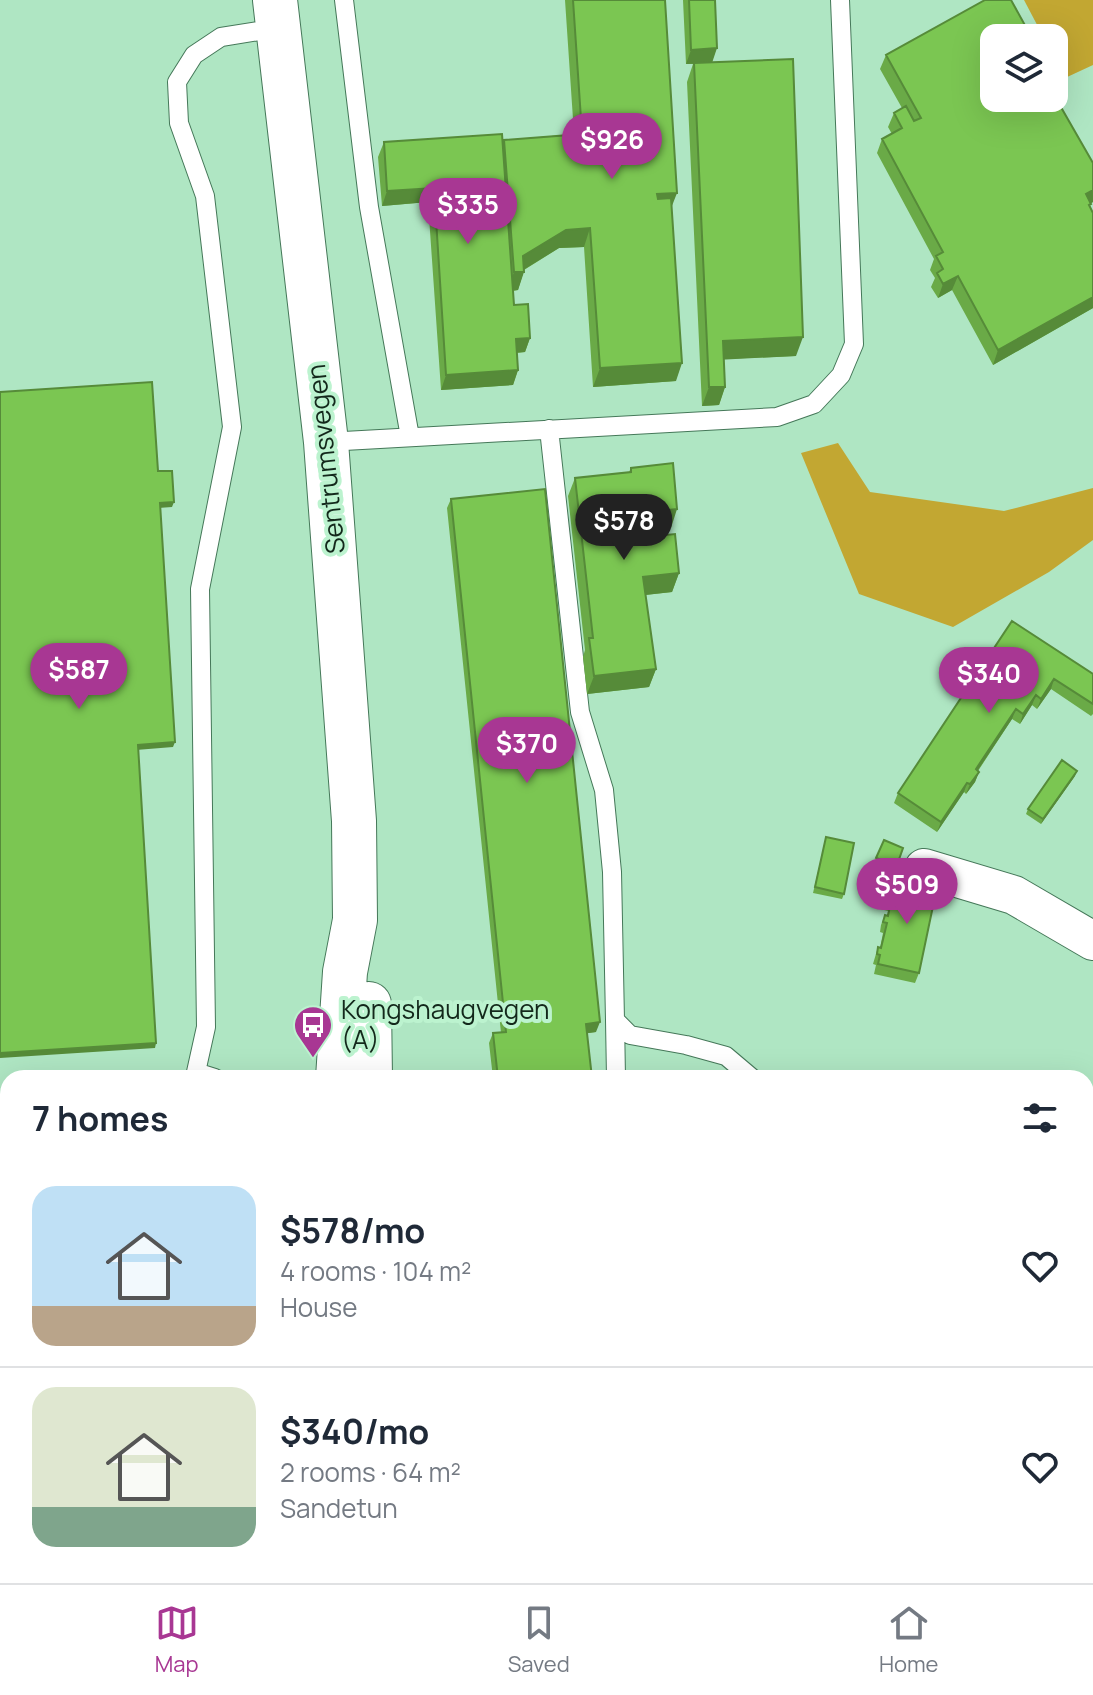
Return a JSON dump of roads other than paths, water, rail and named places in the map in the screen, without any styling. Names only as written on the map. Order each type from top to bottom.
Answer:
[{"type":"main road","name":"Sentrumsvegen","points":[[276,14],[326,442],[354,821],[355,920],[345,972],[339,1070]]},
{"type":"main road","name":"Sentrumsvegen","points":[[355,920],[368,972],[370,1070]]},
{"type":"street","points":[[924,868],[1014,895],[1093,941]]},
{"type":"lane","points":[[344,0],[369,207],[410,437]]},
{"type":"lane","points":[[326,442],[777,417],[814,404],[841,375],[854,344],[840,0]]},
{"type":"lane","points":[[196,1070],[206,1027],[200,589],[232,427],[205,196],[179,123],[177,82],[194,55],[221,37],[276,14]]},
{"type":"lane","points":[[549,429],[580,712],[604,790],[612,872],[616,1070]]},
{"type":"lane","points":[[615,1020],[630,1035],[726,1056],[743,1070]]},
{"type":"place","name":"Kongshaugvegen (A)","points":[[313,1059]]}]
